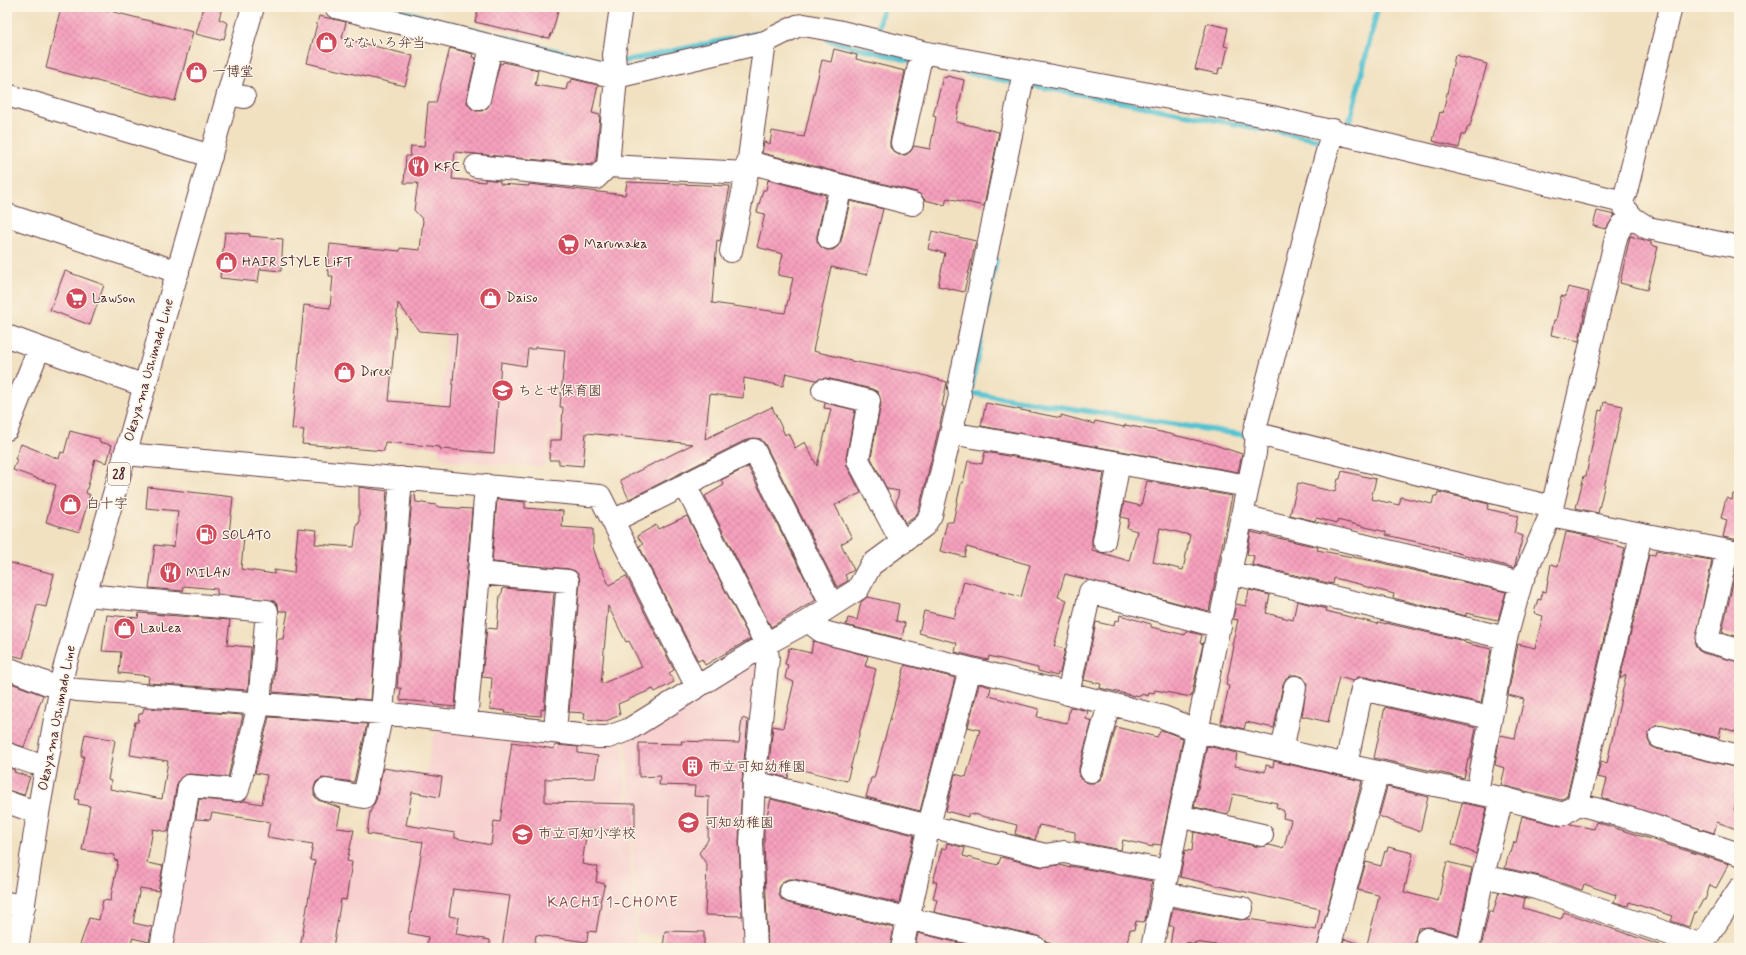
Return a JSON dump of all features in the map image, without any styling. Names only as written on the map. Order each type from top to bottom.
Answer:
[{"type":"street","name":"Okayama Ushimado Line","points":[[17,948],[15,905],[38,813],[60,688],[125,454],[178,272],[205,202],[211,156],[236,95],[253,7]]},
{"type":"street","points":[[336,7],[491,46],[615,67],[765,42],[797,26],[804,25],[837,31],[920,60],[1022,80],[1272,117],[1331,138],[1627,210],[1648,228],[1657,231],[1739,247]]},
{"type":"street","points":[[476,166],[596,178],[608,166],[621,7]]},
{"type":"street","points":[[1477,792],[1506,638],[1521,583],[1551,511],[1617,234],[1623,224],[1627,210],[1626,192],[1670,7]]},
{"type":"street","points":[[731,251],[747,168],[765,42]]},
{"type":"street","points":[[479,99],[491,46]]},
{"type":"street","points":[[902,143],[920,60]]},
{"type":"street","points":[[7,668],[60,688],[382,713],[555,731],[598,738],[618,735],[634,727],[766,644],[808,621],[858,589],[871,565],[924,526],[931,515],[958,434],[1022,80]]},
{"type":"street","points":[[7,95],[211,156]]},
{"type":"street","points":[[1158,947],[1163,893],[1220,627],[1255,452],[1256,437],[1254,433],[1331,138]]},
{"type":"street","points":[[608,166],[747,168],[841,186],[913,204]]},
{"type":"street","points":[[829,238],[841,186]]},
{"type":"street","points":[[7,215],[178,272]]},
{"type":"street","points":[[7,336],[145,386]]},
{"type":"street","points":[[7,429],[39,348]]},
{"type":"street","points":[[823,390],[869,401],[858,460],[902,543]]},
{"type":"street","points":[[958,434],[1248,486]]},
{"type":"street","points":[[1256,437],[1641,535],[1733,552],[1707,641],[1739,650]]},
{"type":"street","points":[[613,521],[754,450],[832,605]]},
{"type":"street","points":[[125,454],[600,496],[697,687]]},
{"type":"street","points":[[1104,541],[1120,463]]},
{"type":"street","points":[[326,790],[364,797],[382,713],[401,478]]},
{"type":"street","points":[[466,722],[486,485]]},
{"type":"street","points":[[685,485],[766,644],[768,658],[754,782],[751,843],[756,948]]},
{"type":"street","points":[[1242,516],[1521,583]]},
{"type":"street","points":[[808,621],[821,631],[831,634],[1163,717],[1198,731],[1434,785],[1477,792],[1563,814],[1578,804],[1641,535]]},
{"type":"street","points":[[479,573],[568,580],[555,731]]},
{"type":"street","points":[[1231,573],[1506,638]]},
{"type":"street","points":[[1068,694],[1090,592],[1220,627]]},
{"type":"street","points":[[85,596],[267,612],[259,704],[238,790],[189,786],[161,948]]},
{"type":"street","points":[[902,948],[929,825],[970,669]]},
{"type":"street","points":[[1282,750],[1294,687]]},
{"type":"street","points":[[1346,765],[1362,689],[1491,718]]},
{"type":"street","points":[[1090,771],[1109,704]]},
{"type":"street","points":[[1660,737],[1739,756]]},
{"type":"street","points":[[7,754],[33,763],[46,765]]},
{"type":"street","points":[[1329,948],[1378,772]]},
{"type":"street","points":[[754,782],[1045,854],[1064,852],[1168,871]]},
{"type":"street","points":[[1468,948],[1483,876],[1502,798]]},
{"type":"street","points":[[7,802],[38,813]]},
{"type":"street","points":[[1578,804],[1632,819],[1739,854]]},
{"type":"street","points":[[1180,816],[1262,835]]},
{"type":"street","points":[[1483,876],[1536,888],[1701,946],[1739,889]]},
{"type":"street","points":[[791,891],[1036,948]]},
{"type":"street","points":[[1163,893],[1242,908]]},
{"type":"street","points":[[1427,939],[1459,948]]},
{"type":"shaded area","name":"ちとせ保育園","points":[[447,333],[505,336],[567,344],[557,438],[548,437],[546,463],[542,467],[451,461],[442,457],[438,453]]},
{"type":"shaded area","name":"可知幼稚園","points":[[760,661],[748,947],[638,933],[626,740]]},
{"type":"shaded area","name":"市立可知小学校","points":[[440,731],[506,737],[623,742],[636,948],[562,948],[546,946],[545,948],[167,948],[191,814],[238,822],[279,826],[394,845],[403,842],[414,844],[433,736]]},
{"type":"building","points":[[61,7],[94,7],[193,32],[175,101],[46,68]]},
{"type":"building","points":[[204,7],[222,7],[219,19],[228,23],[224,39],[221,38],[220,40],[196,34]]},
{"type":"building","points":[[479,7],[559,7],[550,38],[543,38],[475,22]]},
{"type":"building","points":[[319,16],[346,22],[342,38],[413,56],[405,86],[307,63]]},
{"type":"building","points":[[1207,23],[1228,28],[1224,46],[1228,47],[1223,68],[1219,68],[1218,74],[1195,69]]},
{"type":"building","points":[[450,48],[473,54],[472,57],[476,58],[467,103],[476,111],[482,111],[488,107],[500,63],[502,64],[503,62],[538,70],[535,85],[566,90],[568,82],[571,82],[572,79],[598,85],[592,113],[600,115],[596,160],[591,165],[455,152],[452,179],[485,182],[485,179],[500,181],[500,184],[529,186],[529,184],[625,195],[627,182],[730,186],[720,241],[717,240],[712,303],[785,313],[793,278],[778,275],[783,254],[757,247],[765,214],[757,212],[763,190],[766,190],[768,180],[826,195],[817,242],[826,250],[833,250],[841,241],[850,201],[883,209],[867,275],[831,267],[813,351],[851,361],[919,374],[947,382],[942,406],[944,407],[919,510],[915,517],[905,523],[896,504],[899,491],[887,489],[871,458],[881,403],[878,392],[872,389],[826,378],[816,380],[786,373],[783,386],[744,378],[743,398],[710,394],[705,439],[772,407],[785,435],[788,433],[795,448],[805,442],[817,466],[831,409],[824,408],[825,403],[855,410],[846,458],[847,466],[861,493],[835,505],[852,538],[841,544],[854,570],[845,575],[848,581],[837,587],[765,444],[761,439],[748,439],[629,499],[620,480],[693,444],[586,433],[583,466],[559,464],[559,460],[549,460],[550,440],[561,440],[563,407],[560,407],[565,350],[535,347],[535,349],[528,349],[526,366],[501,362],[494,453],[440,449],[440,447],[385,442],[384,451],[302,444],[304,430],[292,429],[304,305],[330,308],[333,276],[329,276],[329,271],[327,271],[330,244],[400,251],[400,248],[420,250],[423,220],[414,210],[418,183],[404,183],[406,156],[410,156],[411,146],[424,147],[428,103],[436,103]],"holes":[[[398,303],[419,331],[457,334],[451,406],[389,401]]]},
{"type":"building","points":[[834,49],[857,55],[856,59],[905,71],[890,141],[890,147],[899,155],[906,155],[914,146],[930,149],[936,117],[933,116],[943,77],[946,78],[947,76],[964,80],[956,122],[999,132],[984,206],[947,198],[945,205],[925,200],[916,192],[762,153],[764,142],[770,144],[772,131],[804,137],[822,60],[831,62]]},
{"type":"building","points":[[1455,55],[1487,64],[1470,126],[1468,126],[1465,135],[1462,135],[1459,148],[1433,141],[1440,112],[1443,113]]},
{"type":"building","points":[[1597,211],[1615,215],[1606,229],[1593,226]]},
{"type":"building","points":[[932,231],[976,241],[964,292],[938,286],[945,253],[928,249]]},
{"type":"building","points":[[225,232],[283,239],[281,271],[260,269],[258,282],[220,278]]},
{"type":"building","points":[[1630,236],[1651,242],[1651,245],[1658,247],[1647,290],[1620,283]]},
{"type":"building","name":"Lawson","points":[[65,271],[104,285],[90,325],[50,310]]},
{"type":"building","points":[[1568,287],[1589,292],[1579,341],[1551,335],[1561,296],[1565,297]]},
{"type":"building","points":[[1604,402],[1623,406],[1598,513],[1576,508],[1584,476],[1586,476],[1599,410],[1602,411]]},
{"type":"building","points":[[986,403],[1061,418],[1061,415],[1094,424],[1095,421],[1124,427],[1125,425],[1212,444],[1242,454],[1238,472],[981,426]]},
{"type":"building","points":[[70,431],[100,439],[99,442],[112,445],[107,463],[95,459],[86,493],[90,495],[79,532],[46,522],[56,485],[13,470],[17,460],[15,459],[21,444],[59,459],[61,452],[64,453]]},
{"type":"building","points":[[985,452],[1104,473],[1092,539],[1092,550],[1129,561],[1137,531],[1127,528],[1129,519],[1121,517],[1124,502],[1141,506],[1147,481],[1232,496],[1209,611],[1065,574],[1058,597],[1067,600],[1054,646],[1065,649],[1060,673],[1058,673],[1057,676],[1038,671],[1038,668],[989,656],[988,660],[955,652],[957,643],[919,633],[924,611],[954,618],[964,581],[1021,597],[1030,565],[967,547],[965,557],[940,551],[947,522],[953,522],[961,483],[963,483],[968,461],[982,464]],"holes":[[[1160,528],[1190,535],[1183,570],[1153,562]]]},
{"type":"building","points":[[748,467],[816,600],[771,627],[705,496],[724,485],[721,480]]},
{"type":"building","points":[[1342,471],[1376,479],[1371,499],[1399,505],[1401,497],[1432,504],[1434,496],[1437,496],[1438,492],[1489,504],[1487,509],[1518,516],[1514,533],[1523,536],[1514,568],[1439,547],[1386,535],[1386,532],[1337,520],[1337,523],[1316,518],[1315,521],[1290,515],[1298,483],[1335,492],[1338,479],[1340,479]]},
{"type":"building","points":[[148,487],[233,497],[229,534],[244,536],[241,569],[274,574],[274,570],[294,573],[298,528],[317,530],[315,544],[354,547],[357,524],[359,524],[359,487],[387,491],[371,700],[273,692],[277,641],[279,639],[283,639],[288,611],[279,611],[278,605],[274,601],[217,594],[217,589],[184,586],[183,591],[149,588],[155,545],[174,547],[178,511],[146,508]]},
{"type":"building","points":[[1733,494],[1739,495],[1739,540],[1723,537],[1727,520],[1721,518],[1726,498],[1732,500]]},
{"type":"building","points":[[415,495],[416,502],[436,505],[438,507],[472,509],[455,707],[435,705],[434,703],[400,700],[401,688],[397,688],[412,496]]},
{"type":"building","points":[[497,499],[525,502],[525,508],[563,511],[562,527],[593,529],[593,547],[600,568],[601,567],[609,585],[626,576],[674,670],[669,673],[674,682],[655,692],[653,689],[618,704],[620,715],[606,721],[584,719],[585,713],[569,712],[580,582],[579,576],[575,571],[569,569],[492,562]],"holes":[[[608,606],[626,642],[629,641],[642,667],[601,684]]]},
{"type":"building","points":[[687,516],[750,639],[705,665],[702,659],[698,661],[639,546],[643,544],[637,536],[656,525],[658,529]]},
{"type":"building","points":[[1251,532],[1318,547],[1317,550],[1378,562],[1506,592],[1498,620],[1466,613],[1466,616],[1393,598],[1394,594],[1334,578],[1333,584],[1252,565],[1254,556],[1247,554]]},
{"type":"building","points":[[1566,532],[1593,537],[1625,548],[1567,796],[1561,800],[1501,785],[1505,768],[1495,765],[1500,735],[1515,738],[1524,699],[1508,695],[1518,644],[1535,648],[1543,616],[1534,613],[1538,599],[1541,600],[1542,591],[1546,592],[1551,564],[1558,566]]},
{"type":"building","points":[[1657,550],[1692,558],[1712,560],[1695,644],[1698,650],[1703,653],[1739,662],[1739,731],[1736,730],[1736,732],[1721,727],[1719,738],[1657,725],[1651,729],[1648,734],[1648,740],[1651,746],[1657,749],[1738,768],[1736,778],[1739,779],[1739,791],[1734,810],[1739,812],[1739,830],[1717,822],[1714,833],[1602,798],[1607,779],[1597,777],[1601,761],[1607,763],[1626,675],[1620,679],[1649,554],[1655,555]]},
{"type":"building","points":[[7,562],[54,574],[46,607],[37,605],[23,658],[7,654]]},
{"type":"building","points":[[1737,565],[1739,565],[1739,637],[1722,632]]},
{"type":"building","points":[[503,588],[554,592],[544,710],[541,709],[541,716],[505,713],[506,711],[490,709],[492,678],[482,677],[487,628],[497,629],[500,595]]},
{"type":"building","points":[[1249,590],[1270,595],[1266,613],[1293,620],[1297,601],[1327,609],[1326,611],[1378,624],[1379,622],[1386,623],[1460,640],[1465,643],[1491,649],[1481,703],[1365,677],[1358,677],[1353,681],[1339,677],[1328,722],[1302,716],[1307,683],[1303,677],[1291,675],[1286,678],[1283,684],[1274,728],[1246,722],[1244,729],[1221,723],[1229,686],[1226,685],[1238,620],[1233,619],[1236,604],[1246,606]]},
{"type":"building","points":[[867,597],[899,604],[896,621],[905,623],[902,639],[846,625],[848,618],[857,620],[861,602]]},
{"type":"building","points":[[139,613],[230,620],[227,645],[251,647],[248,690],[148,683],[149,676],[119,673],[121,652],[102,651],[107,615],[138,618]]},
{"type":"building","points":[[1120,615],[1151,624],[1151,627],[1185,635],[1186,631],[1202,635],[1200,643],[1203,644],[1191,697],[1155,690],[1154,693],[1149,692],[1148,696],[1142,694],[1141,696],[1135,696],[1100,688],[1101,684],[1084,680],[1096,622],[1114,626],[1115,620],[1119,621]]},
{"type":"building","points":[[813,641],[868,656],[865,666],[876,669],[847,781],[790,767],[788,778],[768,773],[773,726],[783,728],[794,682],[785,678],[788,665],[785,664],[789,648],[811,653]]},
{"type":"building","points":[[905,665],[955,678],[920,811],[866,797],[871,778],[874,778]]},
{"type":"building","points":[[11,683],[43,695],[24,747],[7,742],[7,696]]},
{"type":"building","points":[[979,684],[991,687],[989,696],[1039,709],[1037,717],[1067,723],[1070,707],[1088,711],[1086,719],[1092,721],[1079,768],[1079,775],[1082,780],[1088,783],[1095,783],[1100,780],[1103,775],[1116,727],[1157,737],[1161,730],[1183,738],[1161,845],[1153,844],[1153,847],[1123,840],[1121,850],[1075,841],[1075,832],[1039,825],[1035,840],[1015,834],[1017,825],[974,814],[968,814],[968,817],[946,811],[955,774],[966,777],[980,730],[968,727]]},
{"type":"building","points":[[1385,707],[1476,728],[1470,759],[1468,759],[1464,778],[1374,758]]},
{"type":"building","points":[[144,708],[243,715],[228,777],[190,774],[184,775],[177,784],[168,832],[153,829],[147,863],[163,866],[158,891],[140,888],[133,923],[152,927],[149,942],[132,938],[131,948],[79,948],[89,918],[99,920],[103,900],[110,901],[118,861],[114,860],[115,855],[82,850],[90,806],[78,804],[79,800],[75,799],[84,756],[81,756],[85,734],[115,740],[108,780],[111,781],[110,789],[162,799],[168,761],[130,755],[135,722],[138,722],[139,714],[142,714]]},
{"type":"building","points":[[269,717],[367,724],[354,782],[322,778],[316,782],[314,788],[314,795],[318,800],[341,808],[337,828],[354,830],[347,861],[352,862],[346,900],[341,899],[333,948],[300,948],[315,861],[310,860],[313,844],[267,837],[270,822],[212,813],[210,820],[196,819],[199,799],[237,802],[244,801],[262,804],[267,775],[255,773]]},
{"type":"building","points":[[742,718],[748,720],[742,781],[739,842],[742,916],[705,915],[707,865],[699,853],[708,840],[709,797],[694,796],[695,786],[659,785],[660,776],[639,777],[639,743],[682,744],[681,741],[739,743]]},
{"type":"building","points":[[512,742],[554,749],[555,745],[578,747],[578,753],[598,756],[595,778],[545,779],[545,802],[635,804],[635,830],[587,830],[582,864],[598,867],[596,882],[605,884],[600,902],[596,932],[588,931],[587,942],[536,935],[534,948],[502,948],[510,896],[453,889],[449,916],[459,918],[456,934],[490,940],[490,948],[426,948],[428,937],[408,933],[423,842],[367,834],[370,812],[376,800],[383,768],[442,777],[439,797],[412,792],[406,825],[455,833],[455,838],[491,845],[494,821],[500,822]]},
{"type":"building","points":[[1207,746],[1237,753],[1235,766],[1265,772],[1266,765],[1273,767],[1274,761],[1362,781],[1317,948],[1223,948],[1224,946],[1195,942],[1195,944],[1187,942],[1186,948],[1170,946],[1173,926],[1169,926],[1173,908],[1240,920],[1248,919],[1316,930],[1320,909],[1180,877],[1185,850],[1192,851],[1194,832],[1259,847],[1269,845],[1281,848],[1284,847],[1291,820],[1283,818],[1284,811],[1276,807],[1277,803],[1233,794],[1228,814],[1194,807]]},
{"type":"building","points":[[7,767],[15,770],[14,772],[30,777],[24,795],[7,790]]},
{"type":"building","points":[[1387,787],[1428,797],[1420,832],[1379,816]]},
{"type":"building","points":[[771,799],[914,835],[899,903],[794,879],[788,879],[782,882],[779,889],[779,895],[782,900],[788,903],[894,928],[890,948],[768,948],[764,828]]},
{"type":"building","points":[[1462,803],[1487,808],[1476,854],[1452,844]]},
{"type":"building","points":[[1522,816],[1560,826],[1570,824],[1594,829],[1596,822],[1729,864],[1716,888],[1710,885],[1705,900],[1703,900],[1696,913],[1694,912],[1689,927],[1671,921],[1673,916],[1629,902],[1628,906],[1614,902],[1616,895],[1584,884],[1582,890],[1540,876],[1505,868],[1509,852],[1511,853],[1514,842],[1516,843]]},
{"type":"building","points":[[947,843],[965,848],[963,856],[998,865],[1001,857],[1042,867],[1060,865],[1070,868],[1070,866],[1152,881],[1145,920],[1144,922],[1136,921],[1134,930],[1130,929],[1126,948],[1063,948],[1046,942],[1039,936],[934,912],[937,900],[933,899],[937,882],[933,882],[942,848],[946,849]]},
{"type":"building","points":[[1388,847],[1413,853],[1404,892],[1438,901],[1447,862],[1472,868],[1458,935],[1430,927],[1418,928],[1413,948],[1366,948],[1379,897],[1378,895],[1358,890],[1366,862],[1381,866],[1385,851],[1387,852]]},
{"type":"building","points":[[1499,892],[1525,898],[1523,908],[1561,919],[1564,912],[1659,945],[1659,948],[1481,948],[1489,911],[1493,913]]},
{"type":"building","points":[[665,931],[704,932],[704,948],[663,948]]},
{"type":"building","points":[[918,933],[971,946],[971,948],[915,948]]},
{"type":"building","points":[[1344,939],[1358,943],[1357,948],[1342,948]]},
{"type":"waterway","points":[[385,7],[609,64]]},
{"type":"waterway","points":[[878,30],[883,7]]},
{"type":"waterway","points":[[1349,124],[1378,7]]},
{"type":"waterway","points":[[620,62],[754,34]]},
{"type":"waterway","points":[[828,40],[916,62]]},
{"type":"waterway","points":[[925,64],[1018,83]]},
{"type":"waterway","points":[[1027,84],[1325,141]]},
{"type":"waterway","points":[[970,395],[996,260]]},
{"type":"waterway","points":[[970,393],[1251,436]]},
{"type":"place","name":"なないろ弁当","points":[[327,43]]},
{"type":"place","name":"一博堂","points":[[197,72]]},
{"type":"place","name":"KFC","points":[[419,167]]},
{"type":"place","name":"Marunaka","points":[[569,244]]},
{"type":"place","name":"HAIR STYLE LiFT","points":[[227,262]]},
{"type":"place","name":"Lawson","points":[[77,298]]},
{"type":"place","name":"Daiso","points":[[491,298]]},
{"type":"place","name":"Direx","points":[[345,372]]},
{"type":"place","name":"ちとせ保育園","points":[[502,391]]},
{"type":"place","name":"白十字","points":[[71,504]]},
{"type":"place","name":"SOLATO","points":[[206,535]]},
{"type":"place","name":"MILAN","points":[[170,573]]},
{"type":"place","name":"LauLea","points":[[125,628]]},
{"type":"place","name":"市立可知幼稚園","points":[[692,767]]},
{"type":"place","name":"可知幼稚園","points":[[688,823]]},
{"type":"place","name":"市立可知小学校","points":[[522,834]]},
{"type":"district","name":"KACHI 1-CHOME","points":[[613,903]]}]
